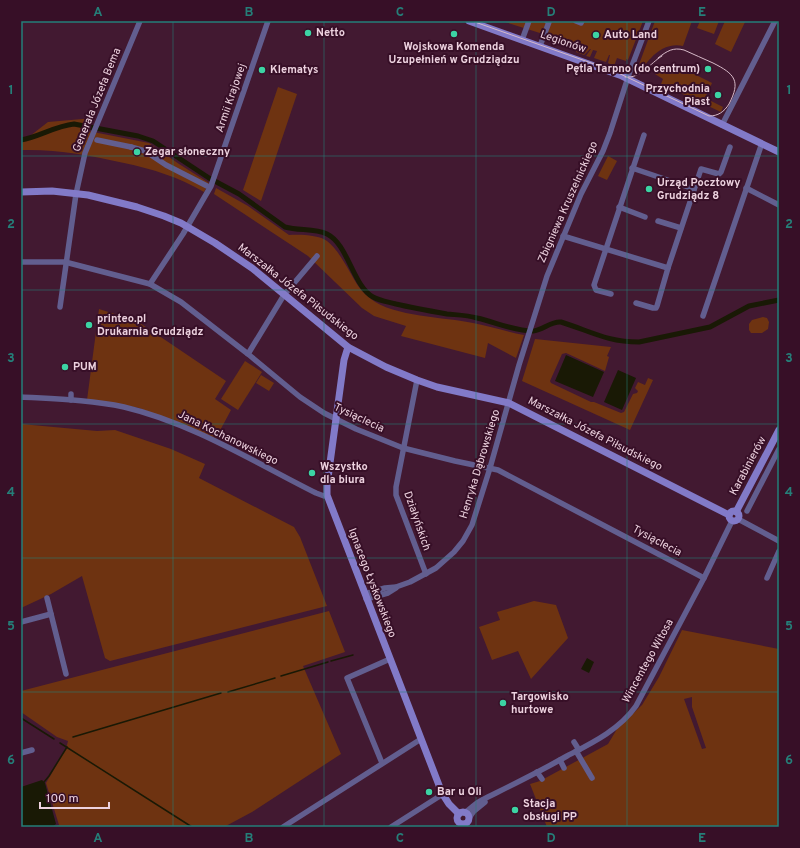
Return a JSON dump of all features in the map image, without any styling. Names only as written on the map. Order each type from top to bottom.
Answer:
[{"type":"main road","name":"Legionów","points":[[468,21],[627,78],[734,131],[738,135],[779,152]]},
{"type":"main road","name":"Legionów","points":[[761,145],[779,156]]},
{"type":"main road","name":"Marszałka Józefa Piłsudskiego","points":[[21,192],[52,191],[119,202],[164,216],[188,226],[240,260],[348,348],[386,367],[437,387],[509,403],[734,517]]},
{"type":"main road","name":"Ignacego Łyskowskiego","points":[[348,348],[344,360],[327,485],[327,495],[443,794],[449,804],[464,815],[457,820],[462,826]]},
{"type":"main road","name":"Karabinierów","points":[[734,517],[779,430]]},
{"type":"main road","points":[[462,826],[468,822],[464,815]]},
{"type":"street","name":"Generała Józefa Bema","points":[[60,307],[65,262],[76,194],[85,153],[94,138],[97,124],[140,21]]},
{"type":"street","name":"Armii Krajowej","points":[[150,284],[188,226],[214,179],[268,21]]},
{"type":"street","points":[[522,40],[529,21]]},
{"type":"street","points":[[540,46],[548,21]]},
{"type":"street","points":[[576,21],[581,23],[582,21]]},
{"type":"street","name":"Zbigniewa Kruszelnickiego","points":[[528,334],[547,276],[563,236],[610,133],[627,78],[649,21]]},
{"type":"street","points":[[722,125],[743,87],[775,21]]},
{"type":"street","points":[[611,294],[596,290],[594,287],[605,249],[644,134]]},
{"type":"street","points":[[94,138],[145,151],[166,165],[209,186]]},
{"type":"street","points":[[703,316],[761,145]]},
{"type":"street","points":[[636,303],[656,308],[681,228],[702,169],[719,174],[730,147]]},
{"type":"street","points":[[632,168],[694,189]]},
{"type":"street","points":[[746,188],[779,206]]},
{"type":"street","points":[[619,207],[645,217]]},
{"type":"street","points":[[658,221],[681,228]]},
{"type":"street","points":[[563,236],[668,268]]},
{"type":"street","points":[[248,354],[284,295],[317,256]]},
{"type":"street","name":"Tysiąclecia","points":[[21,262],[65,262],[150,284],[181,302],[308,403],[336,419],[372,436],[403,448],[498,470],[704,578]]},
{"type":"street","name":"Henryka Dąbrowskiego","points":[[365,596],[385,588],[396,587],[410,582],[426,574],[445,560],[463,541],[476,517],[528,334]]},
{"type":"street","name":"Działyńskich","points":[[417,380],[403,448],[396,495],[426,574]]},
{"type":"street","points":[[71,400],[72,394]]},
{"type":"street","name":"Jana Kochanowskiego","points":[[21,396],[71,400],[123,407],[164,418],[195,431],[316,493],[324,496],[327,495]]},
{"type":"street","points":[[746,511],[779,451],[770,447]]},
{"type":"street","name":"Marszałka Józefa Piłsudskiego","points":[[734,517],[779,540]]},
{"type":"street","name":"Karabinierów","points":[[704,578],[734,517]]},
{"type":"street","points":[[766,578],[779,551]]},
{"type":"street","name":"Wincentego Witosa","points":[[464,815],[481,801],[577,751],[609,732],[634,709],[704,578]]},
{"type":"street","points":[[47,598],[66,674]]},
{"type":"street","points":[[21,622],[51,614]]},
{"type":"street","points":[[382,763],[347,678],[390,659]]},
{"type":"street","points":[[283,827],[421,739]]},
{"type":"street","points":[[574,742],[577,751],[592,778]]},
{"type":"street","points":[[21,753],[32,750]]},
{"type":"street","points":[[560,760],[564,768]]},
{"type":"street","points":[[538,772],[542,780]]},
{"type":"street","points":[[391,827],[443,794]]},
{"type":"street","name":"Wincentego Witosa","points":[[464,815],[474,811],[488,798]]},
{"type":"shaded area","points":[[502,21],[643,21],[628,60],[626,59],[626,61],[617,58],[614,66],[608,63],[610,55],[606,62],[594,58],[597,51],[593,50],[590,57],[586,56],[591,49],[584,55],[576,52],[578,45]]},
{"type":"shaded area","points":[[655,21],[692,21],[683,46],[674,45],[661,49],[643,67],[637,70]]},
{"type":"shaded area","points":[[700,21],[719,21],[714,34],[697,28]]},
{"type":"shaded area","points":[[725,21],[745,22],[731,52],[715,44]]},
{"type":"shaded area","points":[[666,64],[672,67],[676,65],[712,83],[705,98],[723,107],[721,112],[661,84],[663,79],[655,74]]},
{"type":"shaded area","points":[[278,87],[297,94],[261,201],[243,190]]},
{"type":"shaded area","points":[[94,118],[88,131],[149,143],[209,183],[204,192],[175,178],[134,165],[73,153],[47,150],[21,150],[21,143],[48,122]]},
{"type":"shaded area","points":[[608,156],[617,161],[607,180],[598,176]]},
{"type":"shaded area","points":[[216,188],[248,206],[289,235],[315,236],[327,241],[339,254],[362,291],[381,305],[393,310],[420,316],[473,323],[524,335],[516,358],[488,343],[485,358],[401,336],[406,326],[374,316],[362,308],[308,256],[214,194]]},
{"type":"shaded area","points":[[99,309],[137,321],[226,381],[215,399],[231,410],[216,438],[139,408],[87,400]]},
{"type":"shaded area","points":[[763,317],[767,318],[769,322],[768,329],[762,333],[751,333],[749,330],[749,324],[752,320]]},
{"type":"shaded area","points":[[535,339],[611,347],[607,356],[609,357],[605,371],[566,353],[562,354],[550,381],[551,383],[591,402],[621,413],[624,412],[633,394],[637,393],[638,391],[635,388],[638,382],[645,385],[648,378],[653,380],[630,430],[522,381]]},
{"type":"shaded area","points":[[566,355],[604,372],[593,397],[555,381]]},
{"type":"shaded area","points":[[245,361],[262,372],[238,410],[221,399]]},
{"type":"shaded area","points":[[618,370],[636,378],[622,410],[604,402]]},
{"type":"shaded area","points":[[261,375],[274,383],[269,391],[256,383]]},
{"type":"shaded area","points":[[21,424],[97,431],[115,430],[171,449],[205,464],[199,478],[294,527],[300,537],[327,606],[110,661],[105,658],[82,576],[51,594],[21,608]]},
{"type":"shaded area","points":[[534,601],[556,605],[568,638],[531,679],[518,651],[492,660],[479,627],[500,620],[497,612]]},
{"type":"shaded area","points":[[329,611],[345,652],[303,666],[341,754],[252,812],[224,827],[53,827],[59,825],[46,783],[66,749],[68,741],[57,737],[21,712],[21,691]]},
{"type":"shaded area","points":[[682,630],[779,649],[779,827],[547,827],[530,784],[540,781],[608,744],[617,729],[642,705],[659,677]],"holes":[[[692,697],[692,707],[706,748],[702,749],[684,699]]]},
{"type":"shaded area","points":[[587,658],[594,662],[589,673],[581,669]]},
{"type":"shaded area","points":[[42,780],[45,783],[56,824],[52,827],[21,827],[21,787]]},
{"type":"waterway","points":[[21,140],[74,124],[138,136],[153,141],[209,178],[239,194],[285,227],[317,231],[327,234],[334,239],[346,255],[355,275],[366,292],[379,300],[409,307],[473,317],[526,331],[537,330],[554,323],[561,322],[608,338],[628,342],[639,342],[710,327],[749,306],[779,300]]},
{"type":"waterway","points":[[331,661],[353,655]]},
{"type":"waterway","points":[[281,676],[328,662]]},
{"type":"waterway","points":[[228,692],[275,678]]},
{"type":"waterway","points":[[73,737],[221,693]]},
{"type":"waterway","points":[[21,718],[54,739]]},
{"type":"waterway","points":[[60,743],[192,827]]},
{"type":"waterway","points":[[44,782],[67,747]]},
{"type":"tram line","points":[[472,21],[614,71],[709,116],[720,113],[729,104],[735,89],[734,79],[720,67],[680,49],[670,50],[658,58]]},
{"type":"tram line","points":[[625,77],[636,76],[662,56]]},
{"type":"place","name":"Netto","points":[[308,33]]},
{"type":"place","name":"Wojskowa Komenda Uzupełnień w Grudziądzu","points":[[454,34]]},
{"type":"place","name":"Auto Land","points":[[596,35]]},
{"type":"place","name":"Pętla Tarpno (do centrum)","points":[[708,69]]},
{"type":"place","name":"Klematys","points":[[262,70]]},
{"type":"place","name":"Przychodnia Piast","points":[[718,95]]},
{"type":"place","name":"Zegar słoneczny","points":[[137,152]]},
{"type":"place","name":"Urząd Pocztowy Grudziądz 8","points":[[649,189]]},
{"type":"place","name":"printeo.pl Drukarnia Grudziądz","points":[[89,325]]},
{"type":"place","name":"PUM","points":[[65,367]]},
{"type":"place","name":"Wszystko dla biura","points":[[312,473]]},
{"type":"place","name":"Targowisko hurtowe","points":[[503,703]]},
{"type":"place","name":"Bar u Oli","points":[[429,792]]},
{"type":"place","name":"Stacja obsługi PP","points":[[515,810]]}]
